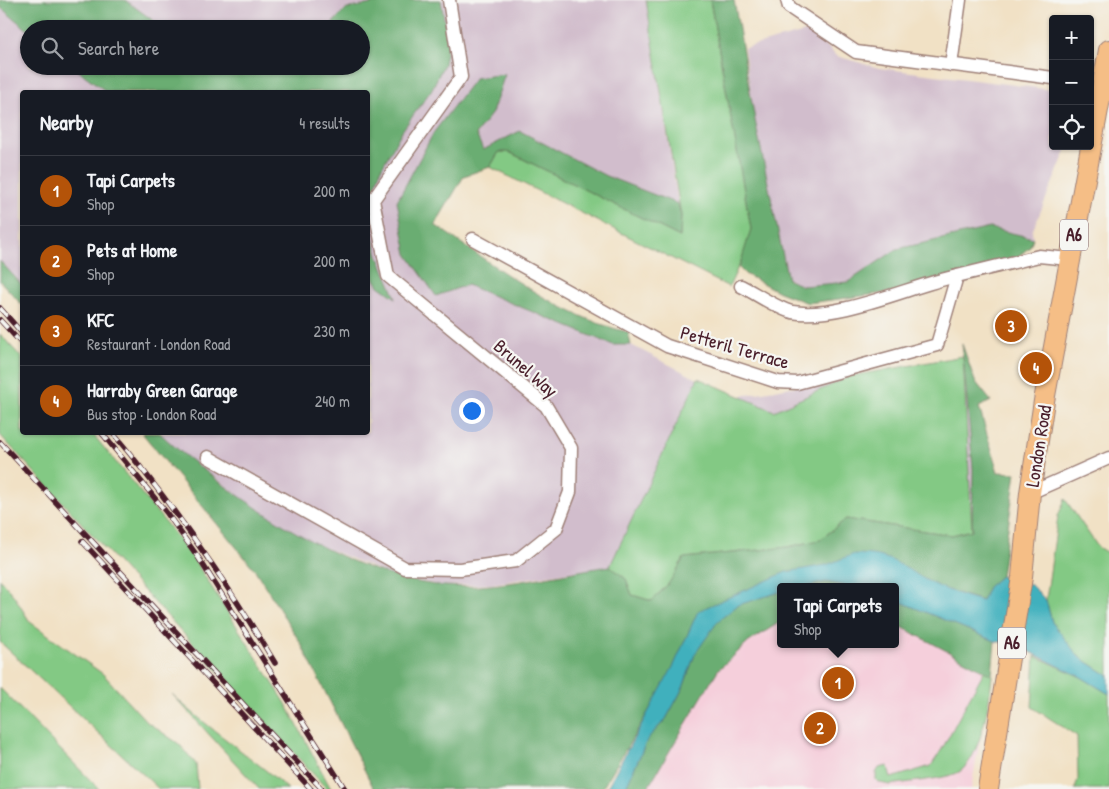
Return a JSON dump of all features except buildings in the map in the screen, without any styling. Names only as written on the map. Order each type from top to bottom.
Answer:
[{"type":"main road","name":"London Road","points":[[988,789],[993,747],[1002,708],[1022,577],[1030,493],[1070,259],[1096,83],[1109,50]]},
{"type":"street","name":"Brunel Way","points":[[208,456],[404,568],[460,569],[516,561],[556,529],[570,492],[571,448],[546,406],[388,276],[386,267],[373,200],[461,77],[449,0]]},
{"type":"street","points":[[787,0],[788,7],[856,52],[1049,77]]},
{"type":"street","points":[[951,65],[960,0]]},
{"type":"street","name":"Petteril Terrace","points":[[472,239],[667,346],[778,382],[798,383],[937,345],[957,276]]},
{"type":"street","points":[[741,286],[791,311],[817,313],[855,305],[929,282],[1039,256],[1070,259]]},
{"type":"street","points":[[1030,493],[1109,458]]},
{"type":"shaded area","points":[[0,0],[646,0],[678,204],[606,176],[520,131],[483,150],[476,134],[492,113],[397,201],[407,254],[436,296],[467,285],[613,345],[631,345],[701,381],[741,396],[963,356],[973,469],[972,530],[949,535],[846,519],[820,540],[788,547],[685,558],[670,582],[632,595],[626,579],[610,566],[491,584],[446,586],[395,577],[314,543],[261,512],[176,449],[162,435],[370,435],[370,90],[20,90],[20,283],[0,261]]},
{"type":"shaded area","points":[[809,31],[818,36],[836,56],[879,68],[1049,89],[1049,150],[1066,150],[1032,232],[1033,238],[990,228],[897,249],[848,282],[802,286],[788,279],[755,120],[744,48]]},
{"type":"shaded area","points":[[777,624],[777,648],[899,648],[899,626],[992,675],[971,789],[647,789],[718,670],[749,642]]},
{"type":"green space","points":[[0,0],[125,0],[153,20],[20,20],[20,24],[0,7]]},
{"type":"green space","points":[[391,0],[441,0],[448,43],[444,64],[432,89],[402,131],[381,169],[370,203],[370,90],[104,90],[84,75],[370,75],[370,20],[336,20],[346,9]]},
{"type":"green space","points":[[646,0],[710,0],[751,229],[745,252],[729,287],[490,167],[499,152],[509,152],[680,237],[681,215]]},
{"type":"green space","points":[[710,0],[734,0],[755,120],[788,280],[803,286],[848,282],[897,249],[990,228],[1033,238],[1030,247],[1006,266],[986,276],[956,284],[808,303],[779,292],[745,274],[739,268],[751,229]]},
{"type":"green space","points":[[505,74],[492,113],[476,134],[483,150],[520,131],[606,176],[678,204],[681,215],[680,237],[509,152],[499,152],[490,167],[464,176],[435,225],[527,288],[552,302],[602,324],[628,332],[631,345],[613,345],[467,285],[436,296],[407,254],[397,201],[434,132],[475,78]]},
{"type":"green space","points":[[370,220],[371,233],[378,255],[396,298],[379,286],[370,271]]},
{"type":"green space","points":[[0,261],[20,283],[20,303],[0,281]]},
{"type":"green space","points":[[0,334],[20,356],[20,435],[94,435],[188,550],[285,702],[331,789],[327,789],[0,435]]},
{"type":"green space","points":[[962,344],[975,381],[991,401],[979,407],[998,472],[1016,473],[1001,576],[988,587],[983,601],[859,563],[761,587],[745,602],[777,593],[777,624],[749,642],[718,670],[647,789],[625,789],[648,738],[666,719],[683,688],[695,654],[708,634],[680,659],[602,789],[374,789],[301,644],[255,570],[144,435],[162,435],[221,483],[271,518],[327,549],[386,573],[415,581],[465,587],[528,580],[610,566],[626,579],[632,595],[652,601],[669,583],[684,558],[788,547],[820,540],[846,519],[952,535],[972,530],[973,469]]},
{"type":"green space","points":[[963,356],[972,530],[952,535],[846,519],[820,540],[788,547],[685,558],[670,582],[652,601],[632,595],[626,579],[610,566],[698,378],[774,411],[851,376]]},
{"type":"green space","points":[[1065,499],[1098,547],[1109,554],[1109,676],[1078,656],[1052,622],[1046,600],[1058,516]]},
{"type":"green space","points":[[0,579],[14,596],[30,622],[103,674],[147,722],[179,744],[196,764],[198,789],[159,789],[0,642]]},
{"type":"green space","points":[[899,601],[995,641],[992,675],[899,626]]},
{"type":"green space","points":[[1035,656],[1081,677],[1109,694],[1109,789],[1075,789],[1078,779],[1077,736],[1032,707]]},
{"type":"green space","points":[[984,671],[992,675],[989,698],[979,742],[967,765],[959,772],[936,778],[890,785],[876,780],[876,773],[879,768],[888,766],[891,778],[931,766]]},
{"type":"green space","points":[[0,688],[99,789],[0,789]]},
{"type":"green space","points":[[172,694],[200,719],[288,789],[259,789]]},
{"type":"water","points":[[854,554],[867,554],[886,558],[941,587],[982,601],[988,587],[1001,576],[1031,585],[1046,600],[1052,622],[1078,656],[1109,676],[1109,694],[1081,677],[1016,645],[995,641],[899,601],[899,583],[777,583],[777,593],[738,605],[718,621],[695,654],[683,688],[666,719],[648,738],[625,789],[606,789],[674,665],[698,611],[786,572],[826,565]]},
{"type":"railway","points":[[0,308],[20,331]]},
{"type":"railway","points":[[0,320],[20,342]]},
{"type":"railway","points":[[103,435],[166,512],[198,557],[345,789]]},
{"type":"railway","points":[[114,435],[198,544],[275,663]]},
{"type":"railway","points":[[0,442],[322,789]]},
{"type":"railway","points":[[82,541],[311,789]]},
{"type":"place","name":"KFC","points":[[1011,326]]},
{"type":"place","name":"Harraby Green Garage","points":[[1036,368]]},
{"type":"place","name":"Tapi Carpets","points":[[838,683]]},
{"type":"place","name":"Pets at Home","points":[[820,728]]}]
